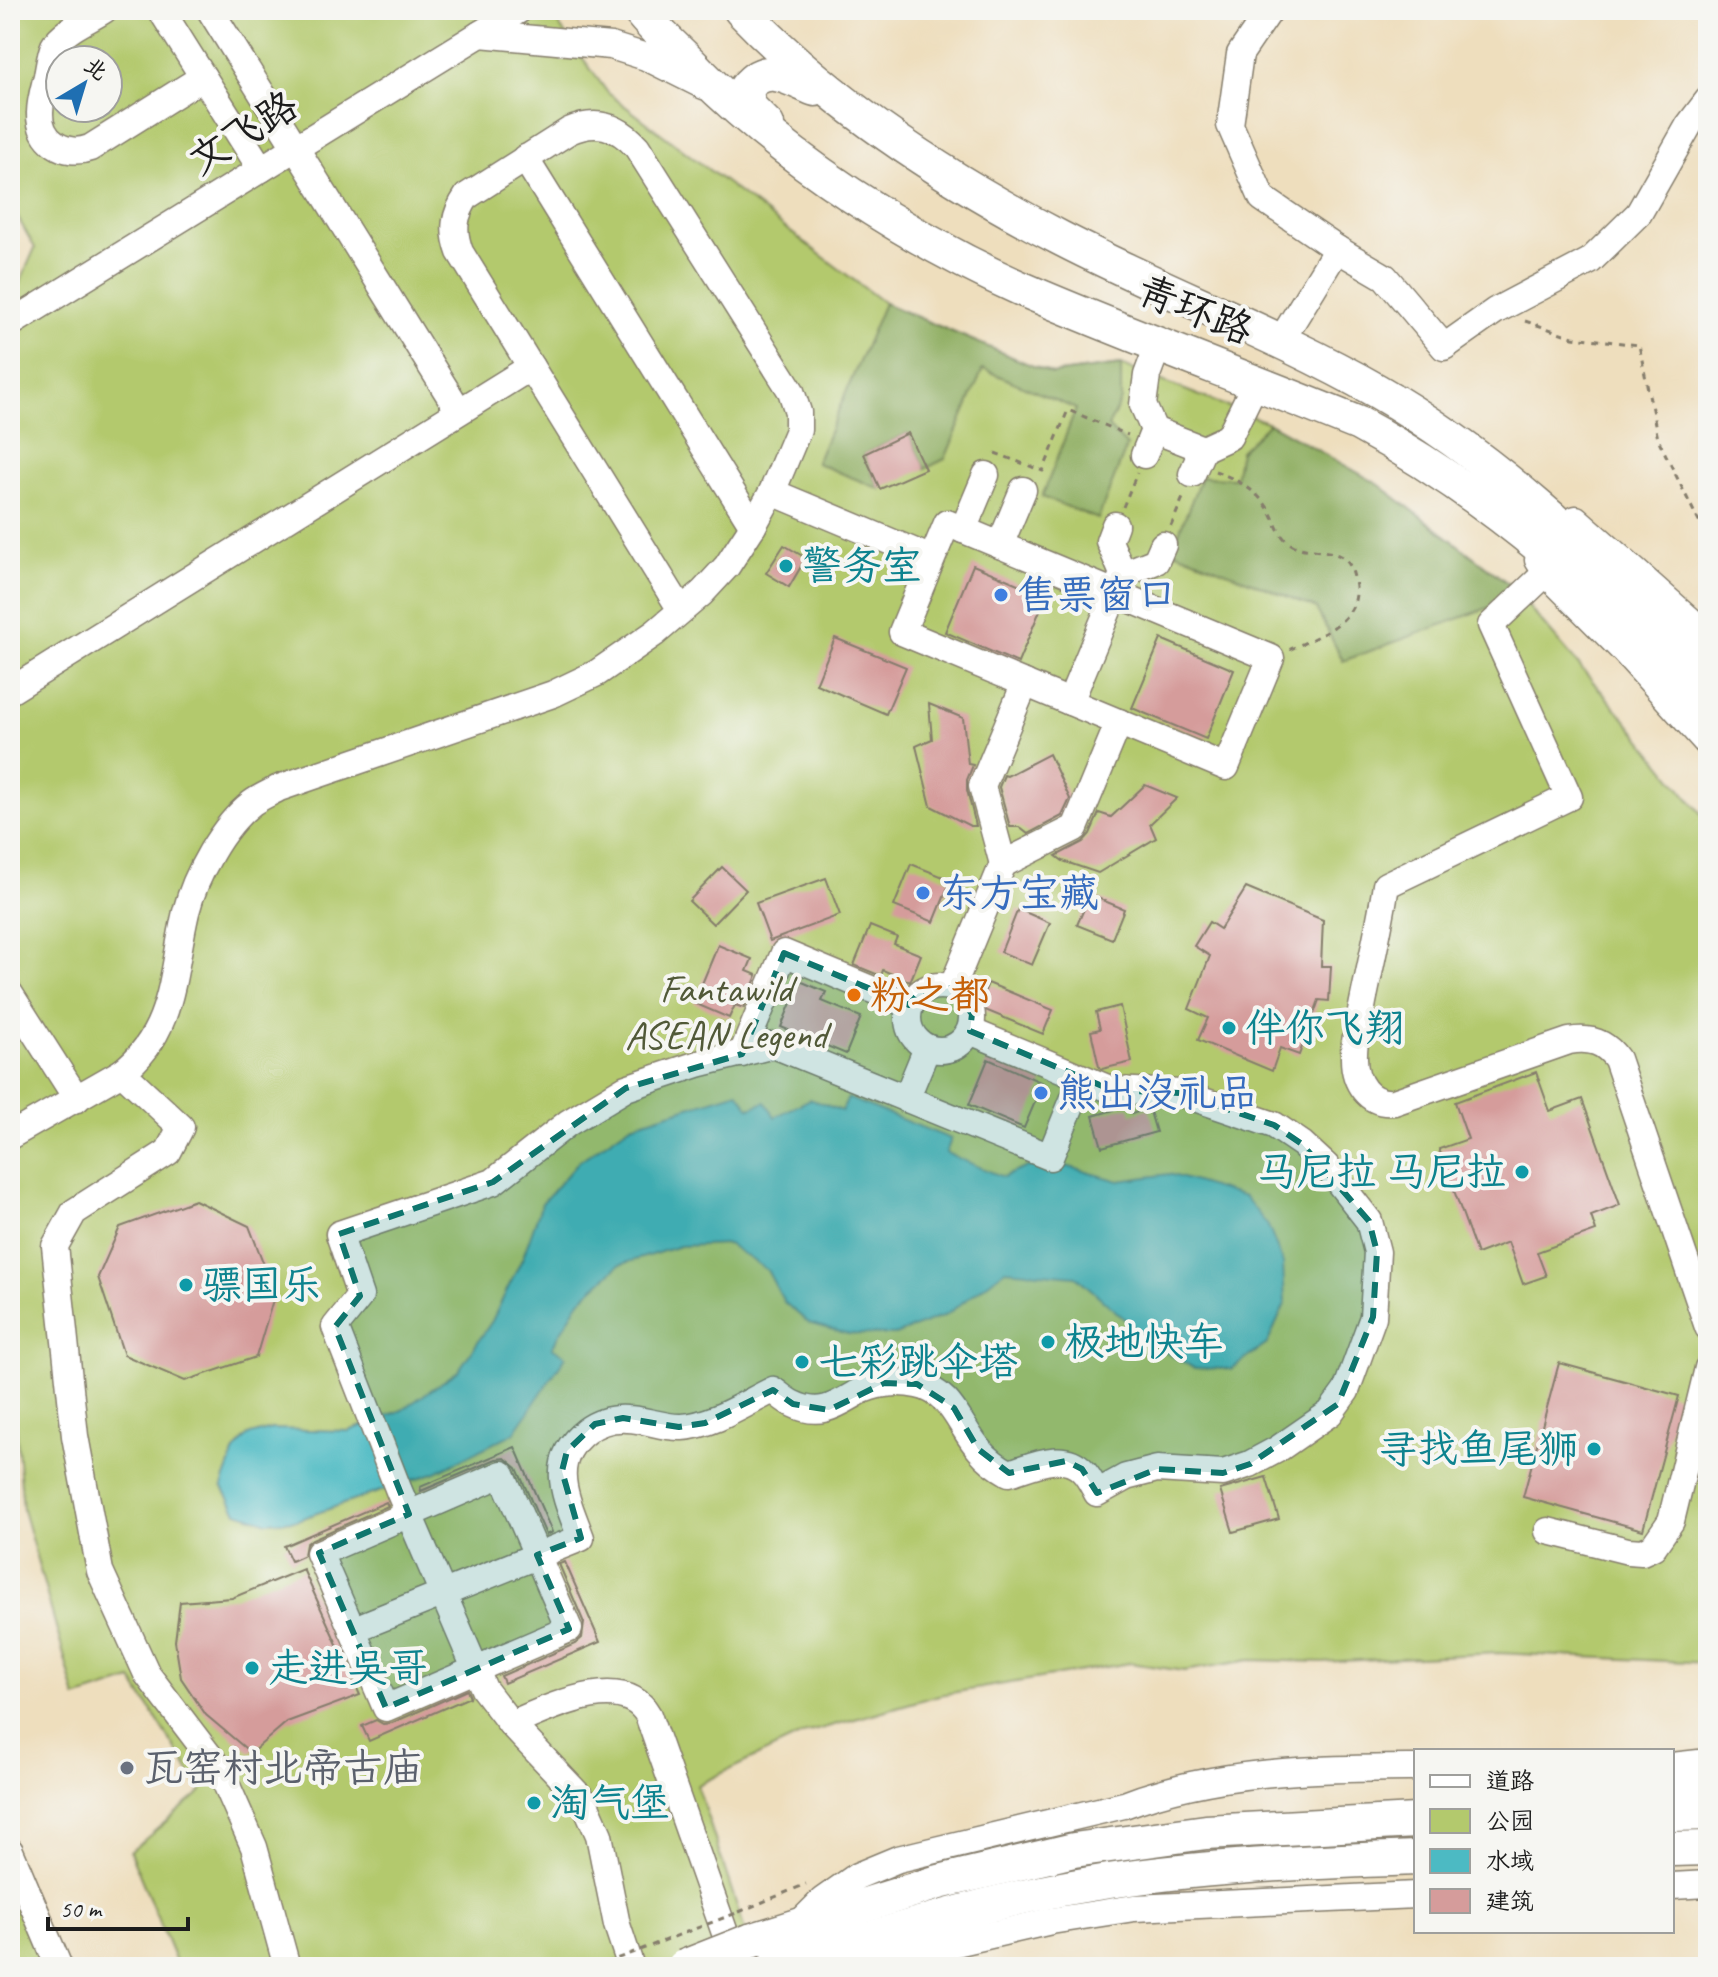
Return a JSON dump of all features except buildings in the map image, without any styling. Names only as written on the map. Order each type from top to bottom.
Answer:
[{"type":"main road","name":"青环路","points":[[639,10],[723,97],[797,157],[940,247],[1021,288],[1359,424],[1404,448],[1485,502],[1585,583],[1708,705]]},
{"type":"main road","name":"青环路","points":[[741,10],[769,39],[838,98],[904,147],[983,196],[1061,239],[1377,390],[1483,462],[1618,579],[1708,664]]},
{"type":"main road","points":[[797,157],[748,106],[746,88],[755,77],[772,72],[838,98]]},
{"type":"main road","points":[[791,1951],[939,1882],[1074,1850],[1206,1832],[1414,1821]]},
{"type":"main road","points":[[684,1967],[742,1940],[791,1951],[1089,1884],[1191,1870],[1414,1858]]},
{"type":"street","points":[[104,10],[65,35],[53,49],[40,123],[56,146],[80,152],[90,148],[203,77]]},
{"type":"street","points":[[161,10],[261,169]]},
{"type":"street","points":[[210,10],[459,411]]},
{"type":"street","name":"文飞路","points":[[10,324],[295,148],[486,22],[519,10]]},
{"type":"street","points":[[1270,10],[1240,54],[1230,125],[1262,198],[1385,277],[1444,347],[1495,311],[1590,261],[1639,213],[1689,125],[1708,100]]},
{"type":"street","points":[[486,22],[611,46],[646,57],[723,97]]},
{"type":"street","points":[[10,1136],[122,1072],[135,1062],[155,1036],[167,1009],[187,909],[200,873],[223,836],[253,802],[279,788],[553,694],[597,673],[629,653],[681,610],[727,566],[753,526],[772,492],[798,430],[798,412],[791,391],[637,147],[627,135],[613,127],[583,125],[467,196],[459,208],[455,238],[460,252],[681,610]]},
{"type":"street","points":[[525,158],[753,526]]},
{"type":"street","points":[[1280,342],[1337,249]]},
{"type":"street","points":[[10,309],[73,285]]},
{"type":"street","points":[[10,341],[73,285]]},
{"type":"street","points":[[1159,343],[1147,375],[1143,405],[1149,443],[1197,462],[1229,437],[1256,382]]},
{"type":"street","points":[[10,691],[531,367]]},
{"type":"street","points":[[1483,462],[1575,518],[1708,636]]},
{"type":"street","points":[[963,530],[990,464]]},
{"type":"street","points":[[1000,545],[1023,490]]},
{"type":"street","points":[[772,492],[932,559]]},
{"type":"street","points":[[947,523],[1000,545],[1118,583],[1271,658],[1226,767],[902,632],[947,523]]},
{"type":"street","points":[[1070,702],[1118,583],[1109,541],[1115,525]]},
{"type":"street","points":[[1517,527],[1546,573],[1624,651],[1708,744]]},
{"type":"street","points":[[1118,583],[1156,561],[1163,545]]},
{"type":"street","points":[[1546,573],[1491,625],[1569,797],[1386,885],[1354,1046],[1356,1074],[1368,1096],[1381,1103],[1394,1102],[1569,1041],[1584,1039],[1610,1049],[1617,1059],[1708,1327]]},
{"type":"street","points":[[952,988],[1003,864],[982,786],[1025,683]]},
{"type":"street","points":[[1003,864],[1075,828],[1119,722]]},
{"type":"street","points":[[742,1054],[784,953],[909,1005]]},
{"type":"street","points":[[935,986],[952,988],[965,998],[969,1006],[972,1014],[970,1031],[959,1044],[944,1050],[927,1048],[914,1038],[910,1030],[907,1022],[909,1005],[919,992],[935,986]]},
{"type":"street","points":[[10,994],[77,1099]]},
{"type":"street","points":[[352,1630],[581,1538],[562,1471],[567,1451],[577,1438],[595,1424],[623,1418],[679,1427],[705,1423],[773,1390],[793,1404],[813,1410],[829,1410],[858,1392],[884,1383],[917,1384],[935,1391],[954,1408],[978,1449],[1009,1473],[1047,1460],[1066,1461],[1082,1469],[1097,1493],[1126,1477],[1157,1469],[1223,1473],[1250,1464],[1278,1449],[1330,1413],[1346,1391],[1373,1317],[1377,1252],[1369,1221],[1350,1194],[1302,1144],[1274,1125],[1180,1093],[1112,1090],[970,1031]]},
{"type":"street","points":[[631,1967],[617,1925],[599,1835],[584,1801],[511,1724],[484,1689],[404,1502],[335,1327],[360,1296],[339,1234],[493,1182],[568,1123],[626,1088],[698,1064],[774,1045],[1050,1157],[1082,1078]]},
{"type":"street","points":[[906,1099],[927,1048]]},
{"type":"street","points":[[122,1072],[181,1127],[168,1152],[74,1212],[55,1246],[75,1436],[94,1541],[100,1571],[147,1674],[220,1770],[254,1847],[287,1967]]},
{"type":"street","points":[[1548,1531],[1628,1551],[1642,1552],[1653,1547],[1671,1521],[1708,1368]]},
{"type":"street","points":[[502,1474],[537,1555],[569,1629],[386,1708],[319,1553],[404,1502],[502,1474]]},
{"type":"street","points":[[511,1724],[562,1703],[607,1693],[627,1695],[642,1703],[742,1940]]},
{"type":"street","points":[[1414,1768],[1307,1769],[1234,1777],[1158,1792],[1124,1805],[898,1859],[857,1876],[823,1900],[791,1951],[866,1960],[908,1954],[1051,1921],[1134,1908],[1414,1895]]},
{"type":"street","points":[[1674,1769],[1694,1796]]},
{"type":"street","points":[[10,1851],[59,1967]]},
{"type":"street","points":[[1674,1886],[1708,1884]]},
{"type":"path","points":[[1495,311],[1573,337],[1639,345],[1658,439],[1708,540]]},
{"type":"path","points":[[990,464],[1043,471],[1068,410],[1149,443],[1115,525]]},
{"type":"path","points":[[1163,545],[1197,462],[1235,478],[1256,494],[1288,542],[1303,550],[1317,549],[1341,556],[1351,565],[1357,589],[1355,605],[1347,617],[1328,631],[1271,658]]},
{"type":"path","points":[[595,1967],[742,1940],[813,1881]]},
{"type":"highlighted area","points":[[784,953],[909,1005],[919,992],[952,988],[972,1014],[970,1031],[1112,1090],[1180,1093],[1274,1125],[1302,1144],[1369,1221],[1377,1252],[1373,1317],[1338,1404],[1250,1464],[1223,1473],[1157,1469],[1097,1493],[1082,1469],[1066,1461],[1009,1473],[978,1449],[954,1408],[917,1384],[884,1383],[829,1410],[793,1404],[773,1390],[705,1423],[679,1427],[623,1418],[595,1424],[567,1451],[562,1471],[581,1538],[537,1555],[569,1629],[386,1708],[319,1553],[409,1514],[335,1327],[360,1296],[339,1234],[493,1182],[626,1088],[742,1054]]},
{"type":"green space","name":"Fantawild ASEAN Legend","points":[[20,10],[548,10],[608,93],[884,303],[1052,374],[1121,365],[1269,423],[1378,484],[1509,584],[1626,720],[1708,822],[1708,1663],[1498,1653],[1322,1662],[1250,1660],[1184,1671],[1130,1663],[939,1695],[806,1733],[697,1785],[757,1967],[178,1967],[130,1852],[202,1791],[132,1680],[76,1698],[23,1510],[10,1352],[10,305],[35,248],[10,204],[10,79]]},
{"type":"green space","points":[[884,303],[1052,374],[1121,365],[1121,400],[1108,427],[1127,446],[1098,519],[1042,497],[1076,409],[983,369],[945,459],[925,469],[908,433],[864,454],[880,489],[816,463]]},
{"type":"green space","points":[[1269,423],[1378,484],[1509,584],[1496,605],[1343,661],[1316,608],[1172,550],[1201,477],[1235,478],[1240,451]]},
{"type":"green space","points":[[10,1851],[59,1967],[10,1967]]},
{"type":"water","points":[[738,1092],[750,1108],[766,1102],[775,1117],[810,1099],[842,1111],[848,1098],[951,1139],[946,1153],[1003,1177],[1045,1160],[1119,1181],[1169,1174],[1245,1197],[1268,1226],[1283,1263],[1285,1304],[1267,1344],[1231,1369],[1194,1368],[1155,1346],[1076,1276],[1005,1270],[946,1315],[895,1335],[848,1334],[809,1323],[784,1302],[767,1270],[728,1244],[680,1246],[619,1265],[580,1300],[552,1347],[566,1356],[514,1433],[436,1472],[297,1520],[268,1522],[237,1512],[222,1486],[235,1451],[247,1436],[271,1429],[349,1431],[402,1410],[458,1371],[492,1321],[523,1257],[542,1203],[578,1162],[631,1125]]},
{"type":"place","name":"警务室","points":[[786,566]]},
{"type":"place","name":"售票窗口","points":[[1001,595]]},
{"type":"place","name":"东方宝藏","points":[[923,893]]},
{"type":"place","name":"粉之都","points":[[854,995]]},
{"type":"place","name":"伴你飞翔","points":[[1229,1028]]},
{"type":"place","name":"熊出没礼品","points":[[1041,1093]]},
{"type":"place","name":"马尼拉 马尼拉","points":[[1522,1172]]},
{"type":"place","name":"骠国乐","points":[[186,1285]]},
{"type":"place","name":"极地快车","points":[[1048,1342]]},
{"type":"place","name":"七彩跳伞塔","points":[[802,1362]]},
{"type":"place","name":"寻找鱼尾狮","points":[[1594,1449]]},
{"type":"place","name":"走进吴哥","points":[[252,1668]]},
{"type":"place","name":"瓦窑村北帝古庙","points":[[127,1768]]},
{"type":"place","name":"淘气堡","points":[[534,1803]]}]
